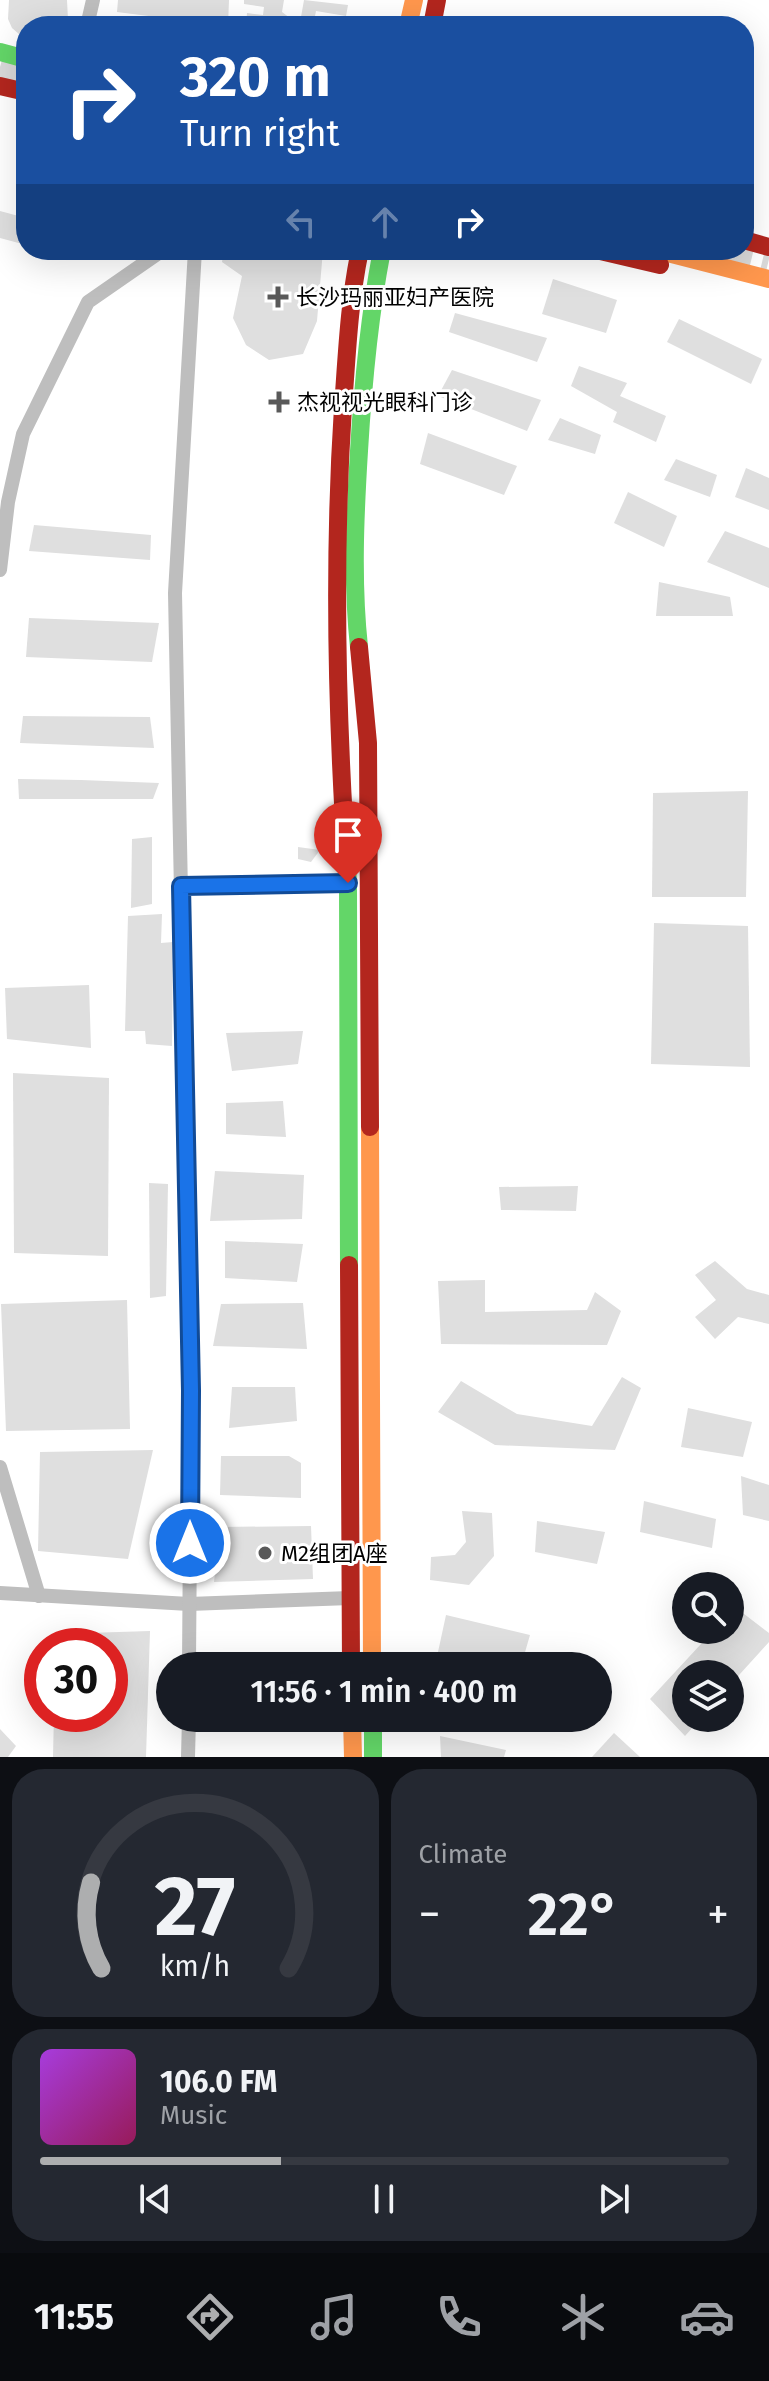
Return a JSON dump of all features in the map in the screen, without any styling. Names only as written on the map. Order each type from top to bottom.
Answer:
[{"type":"main road","points":[[351,1652],[348,883],[339,734],[338,484],[351,294],[358,260]]},
{"type":"main road","points":[[372,1652],[368,743],[356,619],[356,506],[364,370],[380,260]]},
{"type":"main road","points":[[669,260],[769,279]]},
{"type":"main road","points":[[352,1732],[353,1757]]},
{"type":"main road","points":[[373,1732],[373,1757]]},
{"type":"street","points":[[0,570],[8,502],[23,434],[88,302],[149,260]]},
{"type":"street","points":[[189,1652],[191,1391],[175,593],[194,260]]},
{"type":"street","points":[[181,886],[348,883]]},
{"type":"street","points":[[0,1467],[39,1596]]},
{"type":"street","points":[[0,1593],[189,1604],[350,1598]]},
{"type":"street","points":[[188,1757],[189,1732]]},
{"type":"building","points":[[9,0],[67,0],[68,16],[16,16],[16,31],[8,19]]},
{"type":"building","points":[[118,0],[229,0],[228,16],[149,16],[117,12]]},
{"type":"building","points":[[244,0],[284,0],[282,12],[287,16],[247,16],[247,13],[263,15],[264,7],[244,4]]},
{"type":"building","points":[[304,0],[348,5],[346,16],[316,11],[315,16],[301,16]]},
{"type":"building","points":[[0,211],[16,215],[16,242],[0,238]]},
{"type":"building","name":"长沙玛丽亚妇产医院","points":[[322,260],[317,321],[303,354],[269,360],[246,345],[233,318],[242,276],[222,262]]},
{"type":"building","points":[[553,279],[617,300],[606,333],[542,314]]},
{"type":"building","points":[[455,313],[547,338],[537,362],[449,332]]},
{"type":"building","points":[[679,319],[762,359],[751,384],[667,342]]},
{"type":"building","points":[[579,366],[627,383],[620,396],[666,416],[656,442],[613,422],[617,412],[571,386]]},
{"type":"building","points":[[452,370],[541,400],[527,431],[438,396]]},
{"type":"building","points":[[560,418],[601,435],[595,454],[548,440]]},
{"type":"building","points":[[428,433],[517,466],[504,495],[420,464]]},
{"type":"building","points":[[676,459],[717,475],[710,497],[664,480]]},
{"type":"building","points":[[746,468],[769,478],[769,510],[735,497]]},
{"type":"building","points":[[628,492],[677,516],[664,547],[614,523]]},
{"type":"building","points":[[34,525],[151,535],[150,560],[29,551]]},
{"type":"building","points":[[725,531],[769,548],[769,588],[707,562]]},
{"type":"building","points":[[659,582],[730,597],[733,616],[656,616]]},
{"type":"building","points":[[29,618],[159,623],[152,662],[26,657]]},
{"type":"building","points":[[23,716],[150,717],[154,748],[20,743]]},
{"type":"building","points":[[18,779],[159,783],[153,799],[19,799]]},
{"type":"building","points":[[748,791],[746,897],[652,897],[653,793]]},
{"type":"building","points":[[152,837],[152,904],[131,908],[132,839]]},
{"type":"building","points":[[298,847],[320,850],[311,862],[298,859]]},
{"type":"building","points":[[162,914],[161,943],[173,942],[172,1046],[146,1044],[145,1031],[125,1031],[128,916]]},
{"type":"building","points":[[654,923],[748,926],[750,1067],[651,1064]]},
{"type":"building","points":[[89,985],[91,1048],[7,1039],[5,988]]},
{"type":"building","points":[[303,1031],[298,1064],[232,1071],[226,1033]]},
{"type":"building","points":[[13,1073],[109,1078],[108,1256],[14,1253]]},
{"type":"building","points":[[283,1101],[286,1137],[226,1134],[226,1103]]},
{"type":"building","points":[[215,1171],[304,1175],[302,1219],[210,1221]]},
{"type":"building","points":[[149,1183],[168,1184],[166,1296],[150,1298]]},
{"type":"building","points":[[578,1186],[576,1211],[501,1210],[499,1187]]},
{"type":"building","points":[[225,1241],[303,1244],[297,1282],[225,1278]]},
{"type":"building","points":[[715,1261],[747,1289],[769,1295],[769,1324],[738,1317],[715,1339],[695,1317],[716,1300],[695,1275]]},
{"type":"building","points":[[485,1280],[485,1312],[587,1310],[595,1292],[621,1311],[607,1345],[441,1344],[438,1281]]},
{"type":"building","points":[[127,1300],[130,1429],[6,1431],[1,1304]]},
{"type":"building","points":[[303,1303],[307,1349],[213,1346],[221,1304]]},
{"type":"building","points":[[622,1377],[641,1388],[615,1450],[495,1445],[438,1412],[461,1381],[517,1414],[592,1426]]},
{"type":"building","points":[[232,1387],[295,1387],[297,1421],[229,1428]]},
{"type":"building","points":[[688,1408],[752,1422],[743,1457],[681,1447]]},
{"type":"building","points":[[153,1450],[128,1559],[38,1551],[40,1452]]},
{"type":"building","points":[[221,1456],[289,1456],[301,1463],[301,1498],[220,1495]]},
{"type":"building","points":[[741,1476],[769,1485],[769,1521],[743,1515]]},
{"type":"building","points":[[644,1501],[716,1519],[712,1548],[640,1532]]},
{"type":"building","points":[[462,1511],[492,1513],[494,1556],[469,1585],[430,1580],[431,1557],[455,1555],[466,1542]]},
{"type":"building","points":[[537,1521],[605,1532],[597,1564],[535,1552]]},
{"type":"building","name":"M2组团A座","points":[[311,1526],[313,1579],[214,1582],[220,1527]]},
{"type":"building","points":[[744,1614],[769,1633],[769,1642],[744,1670],[744,1660],[686,1660],[701,1644],[744,1644]]},
{"type":"building","points":[[446,1615],[530,1635],[525,1652],[438,1652]]},
{"type":"building","points":[[150,1631],[146,1757],[53,1757],[54,1732],[128,1732],[128,1632]]},
{"type":"building","points":[[672,1675],[672,1722],[650,1699]]},
{"type":"building","points":[[0,1729],[16,1746],[8,1757],[0,1757]]},
{"type":"building","points":[[614,1733],[640,1757],[592,1757]]},
{"type":"building","points":[[440,1736],[506,1750],[504,1757],[441,1757]]},
{"type":"tunnel","points":[[0,67],[16,71]]},
{"type":"tunnel","points":[[754,255],[769,259]]},
{"type":"traffic: fast","points":[[0,52],[16,56]]},
{"type":"traffic: fast","points":[[359,647],[355,524],[362,400],[380,260]]},
{"type":"traffic: fast","points":[[344,821],[348,883],[349,1265]]},
{"type":"traffic: fast","points":[[373,1732],[373,1757]]},
{"type":"traffic: slow","points":[[410,16],[414,0]]},
{"type":"traffic: slow","points":[[695,260],[769,279]]},
{"type":"traffic: slow","points":[[370,1127],[372,1652]]},
{"type":"traffic: slow","points":[[352,1732],[353,1757]]},
{"type":"traffic: jam","points":[[434,16],[437,0]]},
{"type":"traffic: jam","points":[[0,86],[16,90]]},
{"type":"traffic: jam","points":[[754,243],[769,247]]},
{"type":"traffic: jam","points":[[344,821],[339,718],[338,511],[347,348],[358,260]]},
{"type":"traffic: jam","points":[[639,260],[660,265]]},
{"type":"traffic: jam","points":[[359,647],[368,743],[370,1127]]},
{"type":"traffic: jam","points":[[349,1265],[351,1652]]},
{"type":"place","name":"长沙玛丽亚妇产医院","points":[[278,297]]},
{"type":"place","name":"杰视视光眼科门诊","points":[[279,402]]},
{"type":"place","name":"M2组团A座","points":[[265,1553]]},
{"type":"route","points":[[190,1543],[191,1391],[181,886],[348,883]]}]
